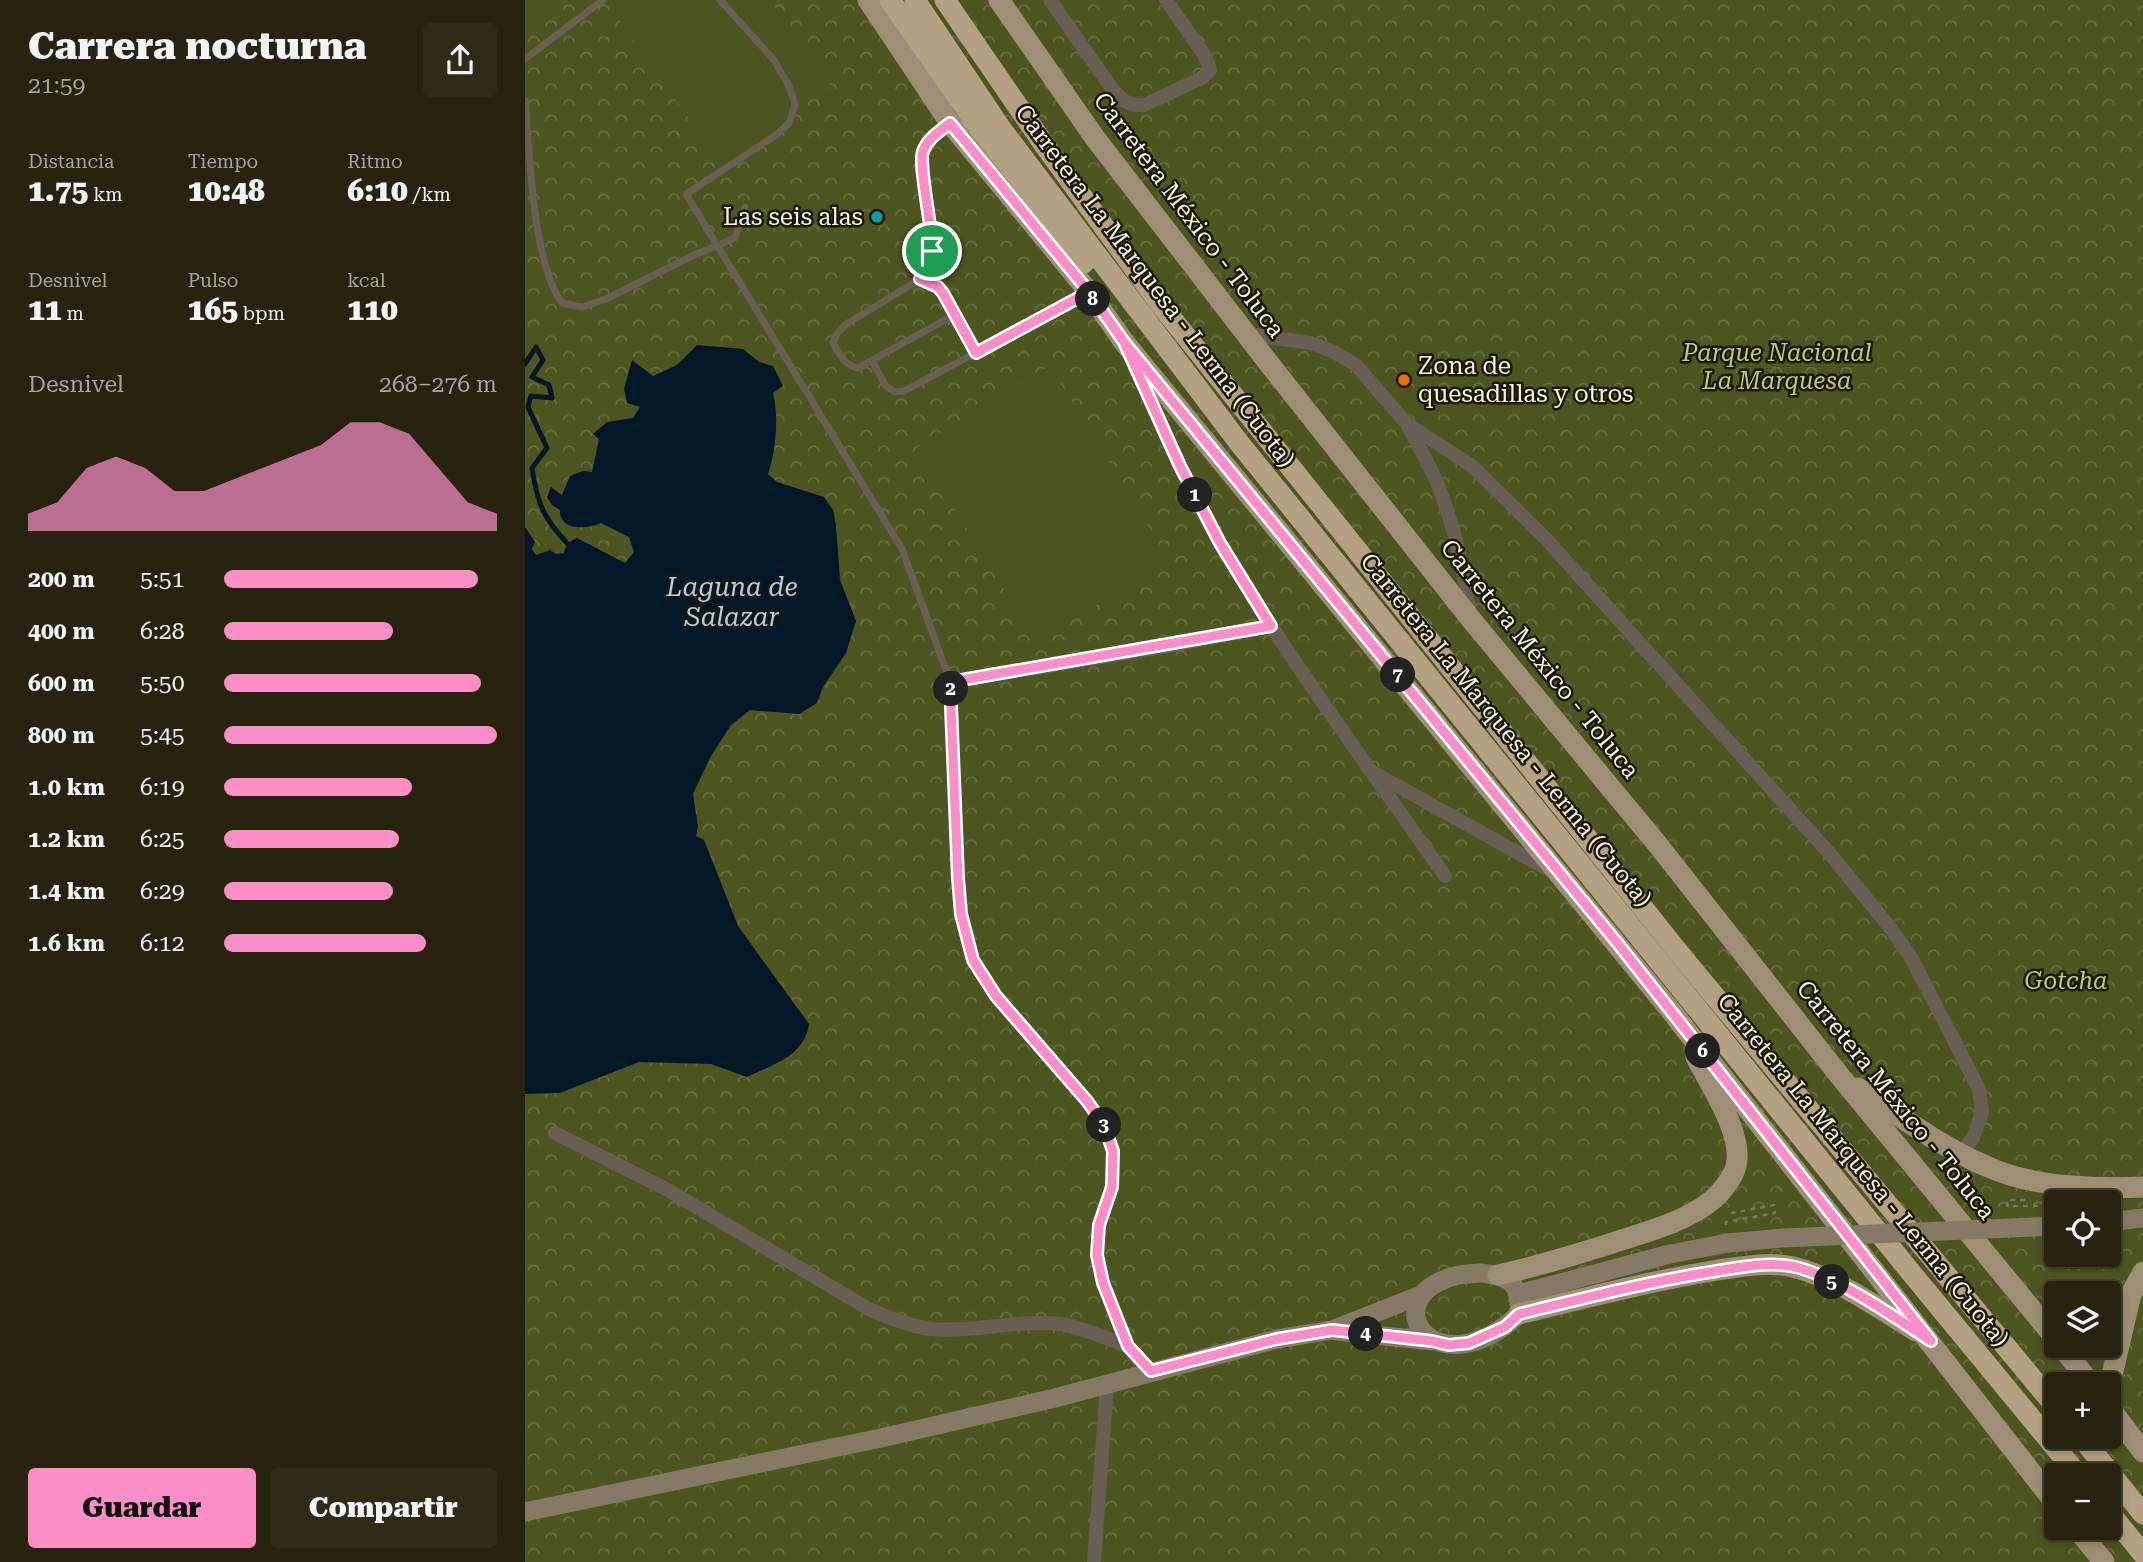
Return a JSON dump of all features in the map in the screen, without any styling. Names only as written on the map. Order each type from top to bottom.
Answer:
[{"type":"highway","points":[[890,0],[971,116],[1172,376],[1240,444]]},
{"type":"highway","name":"Carretera La Marquesa - Lerma (Cuota)","points":[[915,0],[1002,130],[1240,444],[2068,1463]]},
{"type":"highway","name":"Carretera La Marquesa - Lerma (Cuota)","points":[[945,0],[1045,146],[1161,305],[1683,958],[2044,1394]]},
{"type":"highway","points":[[2091,1449],[2143,1514]]},
{"type":"highway","points":[[2121,1527],[2143,1554]]},
{"type":"main road","points":[[868,0],[950,123],[1089,292],[1124,342],[1672,1012],[2044,1488]]},
{"type":"main road","name":"Carretera México - Toluca","points":[[999,0],[1095,138],[1470,618],[1658,845],[1839,1075],[2044,1324]]},
{"type":"main road","points":[[525,1512],[881,1438],[1055,1398],[1277,1339],[1332,1330],[1421,1295],[1450,1277],[1481,1273],[1498,1275],[1564,1260],[1658,1228],[1712,1200],[1727,1184],[1736,1167],[1735,1143],[1728,1119],[1672,1012]]},
{"type":"main road","points":[[1839,1075],[1933,1139],[2000,1172],[2047,1183],[2143,1187]]},
{"type":"main road","points":[[2121,1221],[2143,1218]]},
{"type":"main road","points":[[1332,1330],[1449,1345],[1469,1343],[1505,1327],[1519,1304],[1670,1254],[1728,1243],[1783,1238],[2044,1227]]},
{"type":"main road","points":[[1519,1304],[1756,1265],[1791,1266],[1831,1281],[1869,1301],[1931,1341]]},
{"type":"main road","points":[[2113,1372],[2131,1294],[2143,1272]]},
{"type":"main road","points":[[1498,1275],[1512,1282],[1519,1304]]},
{"type":"main road","points":[[1421,1295],[1415,1309],[1417,1321],[1432,1341]]},
{"type":"main road","points":[[2070,1358],[2082,1372]]},
{"type":"main road","points":[[2121,1423],[2143,1452]]},
{"type":"main road","points":[[2086,1540],[2104,1562]]},
{"type":"street","points":[[1050,0],[1113,90],[1124,103],[1133,106],[1144,104],[1202,78],[1210,71],[1205,56],[1166,0]]},
{"type":"street","points":[[1246,334],[1311,343],[1334,352],[1356,365],[1406,423],[1437,482],[1462,563],[1470,618]]},
{"type":"street","points":[[1124,342],[1180,466],[1220,543],[1271,626],[1444,876]]},
{"type":"street","points":[[1406,423],[1472,466],[1546,539],[1831,855],[1892,930],[1912,959],[1979,1089],[1982,1112],[1973,1138],[1961,1154]]},
{"type":"street","points":[[1151,1371],[1128,1346],[1103,1283],[1097,1255],[1099,1225],[1112,1187],[1113,1151],[1104,1125],[1087,1101],[996,996],[973,960],[961,914],[958,878],[950,682],[1271,626]]},
{"type":"street","points":[[1372,772],[1565,879]]},
{"type":"street","points":[[555,1133],[666,1189],[869,1309],[903,1324],[932,1329],[958,1329],[1060,1324],[1128,1346]]},
{"type":"street","points":[[1094,1562],[1107,1384]]},
{"type":"lane","points":[[525,59],[603,0]]},
{"type":"lane","points":[[720,0],[774,60],[789,86],[795,105],[789,123],[775,136],[686,194],[902,549],[950,682]]},
{"type":"lane","points":[[525,100],[537,220],[547,272],[554,292],[562,303],[582,307],[606,299],[735,238],[745,207]]},
{"type":"lane","points":[[950,123],[930,139],[922,159],[933,233],[932,251],[920,279],[845,325],[837,334],[834,343],[842,360],[858,368],[954,315]]},
{"type":"lane","points":[[920,279],[938,287],[976,353]]},
{"type":"lane","points":[[872,362],[886,386],[895,392],[904,391],[1089,292]]},
{"type":"path","points":[[2032,1199],[2007,1200],[2007,1206],[2044,1206]]},
{"type":"path","points":[[1724,1214],[1774,1205],[1775,1213],[1726,1223],[1728,1243]]},
{"type":"green space","points":[[525,0],[2143,0],[2143,1562],[525,1562]]},
{"type":"green space","points":[[525,0],[572,0],[527,30]]},
{"type":"green space","points":[[605,0],[770,0],[830,86],[721,164]]},
{"type":"green space","points":[[1050,366],[1169,561],[1036,642],[917,447]]},
{"type":"water","name":"Laguna de Salazar","points":[[697,345],[743,349],[759,362],[773,366],[783,386],[773,393],[776,434],[768,474],[777,482],[824,497],[833,510],[840,580],[856,621],[846,653],[823,687],[817,703],[799,714],[750,710],[731,725],[711,756],[693,794],[698,826],[696,836],[704,840],[738,926],[809,1024],[806,1035],[794,1052],[747,1077],[711,1064],[639,1062],[560,1093],[525,1094],[525,527],[535,542],[532,549],[536,555],[550,550],[556,554],[564,553],[567,543],[577,538],[625,563],[634,552],[629,537],[601,523],[589,527],[569,525],[561,517],[560,510],[552,505],[547,497],[551,487],[562,495],[570,476],[583,471],[592,472],[599,439],[593,434],[607,422],[633,418],[640,407],[627,403],[624,389],[632,360],[653,376],[677,365]]},
{"type":"waterway","points":[[525,364],[536,347],[543,360],[532,377],[549,385],[552,398],[531,396],[528,407],[547,448],[532,468],[542,509],[567,543]]},
{"type":"place","name":"Las seis alas","points":[[877,217]]},
{"type":"place","name":"Zona de quesadillas y otros","points":[[1404,380]]},
{"type":"route","points":[[932,251],[920,279],[938,287],[943,293],[976,353],[1089,292],[1124,342],[1180,466],[1220,543],[1271,626],[950,682],[958,878],[961,914],[973,960],[996,996],[1087,1101],[1104,1125],[1113,1151],[1112,1187],[1099,1225],[1097,1255],[1103,1283],[1128,1346],[1151,1371],[1277,1339],[1332,1330],[1449,1345],[1469,1343],[1505,1327],[1519,1314],[1673,1277],[1756,1265],[1791,1266],[1831,1281],[1869,1301],[1931,1341],[1619,945],[1124,342],[1089,292],[950,123],[930,139],[923,151],[933,233],[932,251]]},
{"type":"park label","name":"Parque Nacional La Marquesa","points":[[1777,367]]},
{"type":"park label","name":"Gotcha","points":[[2066,981]]}]
